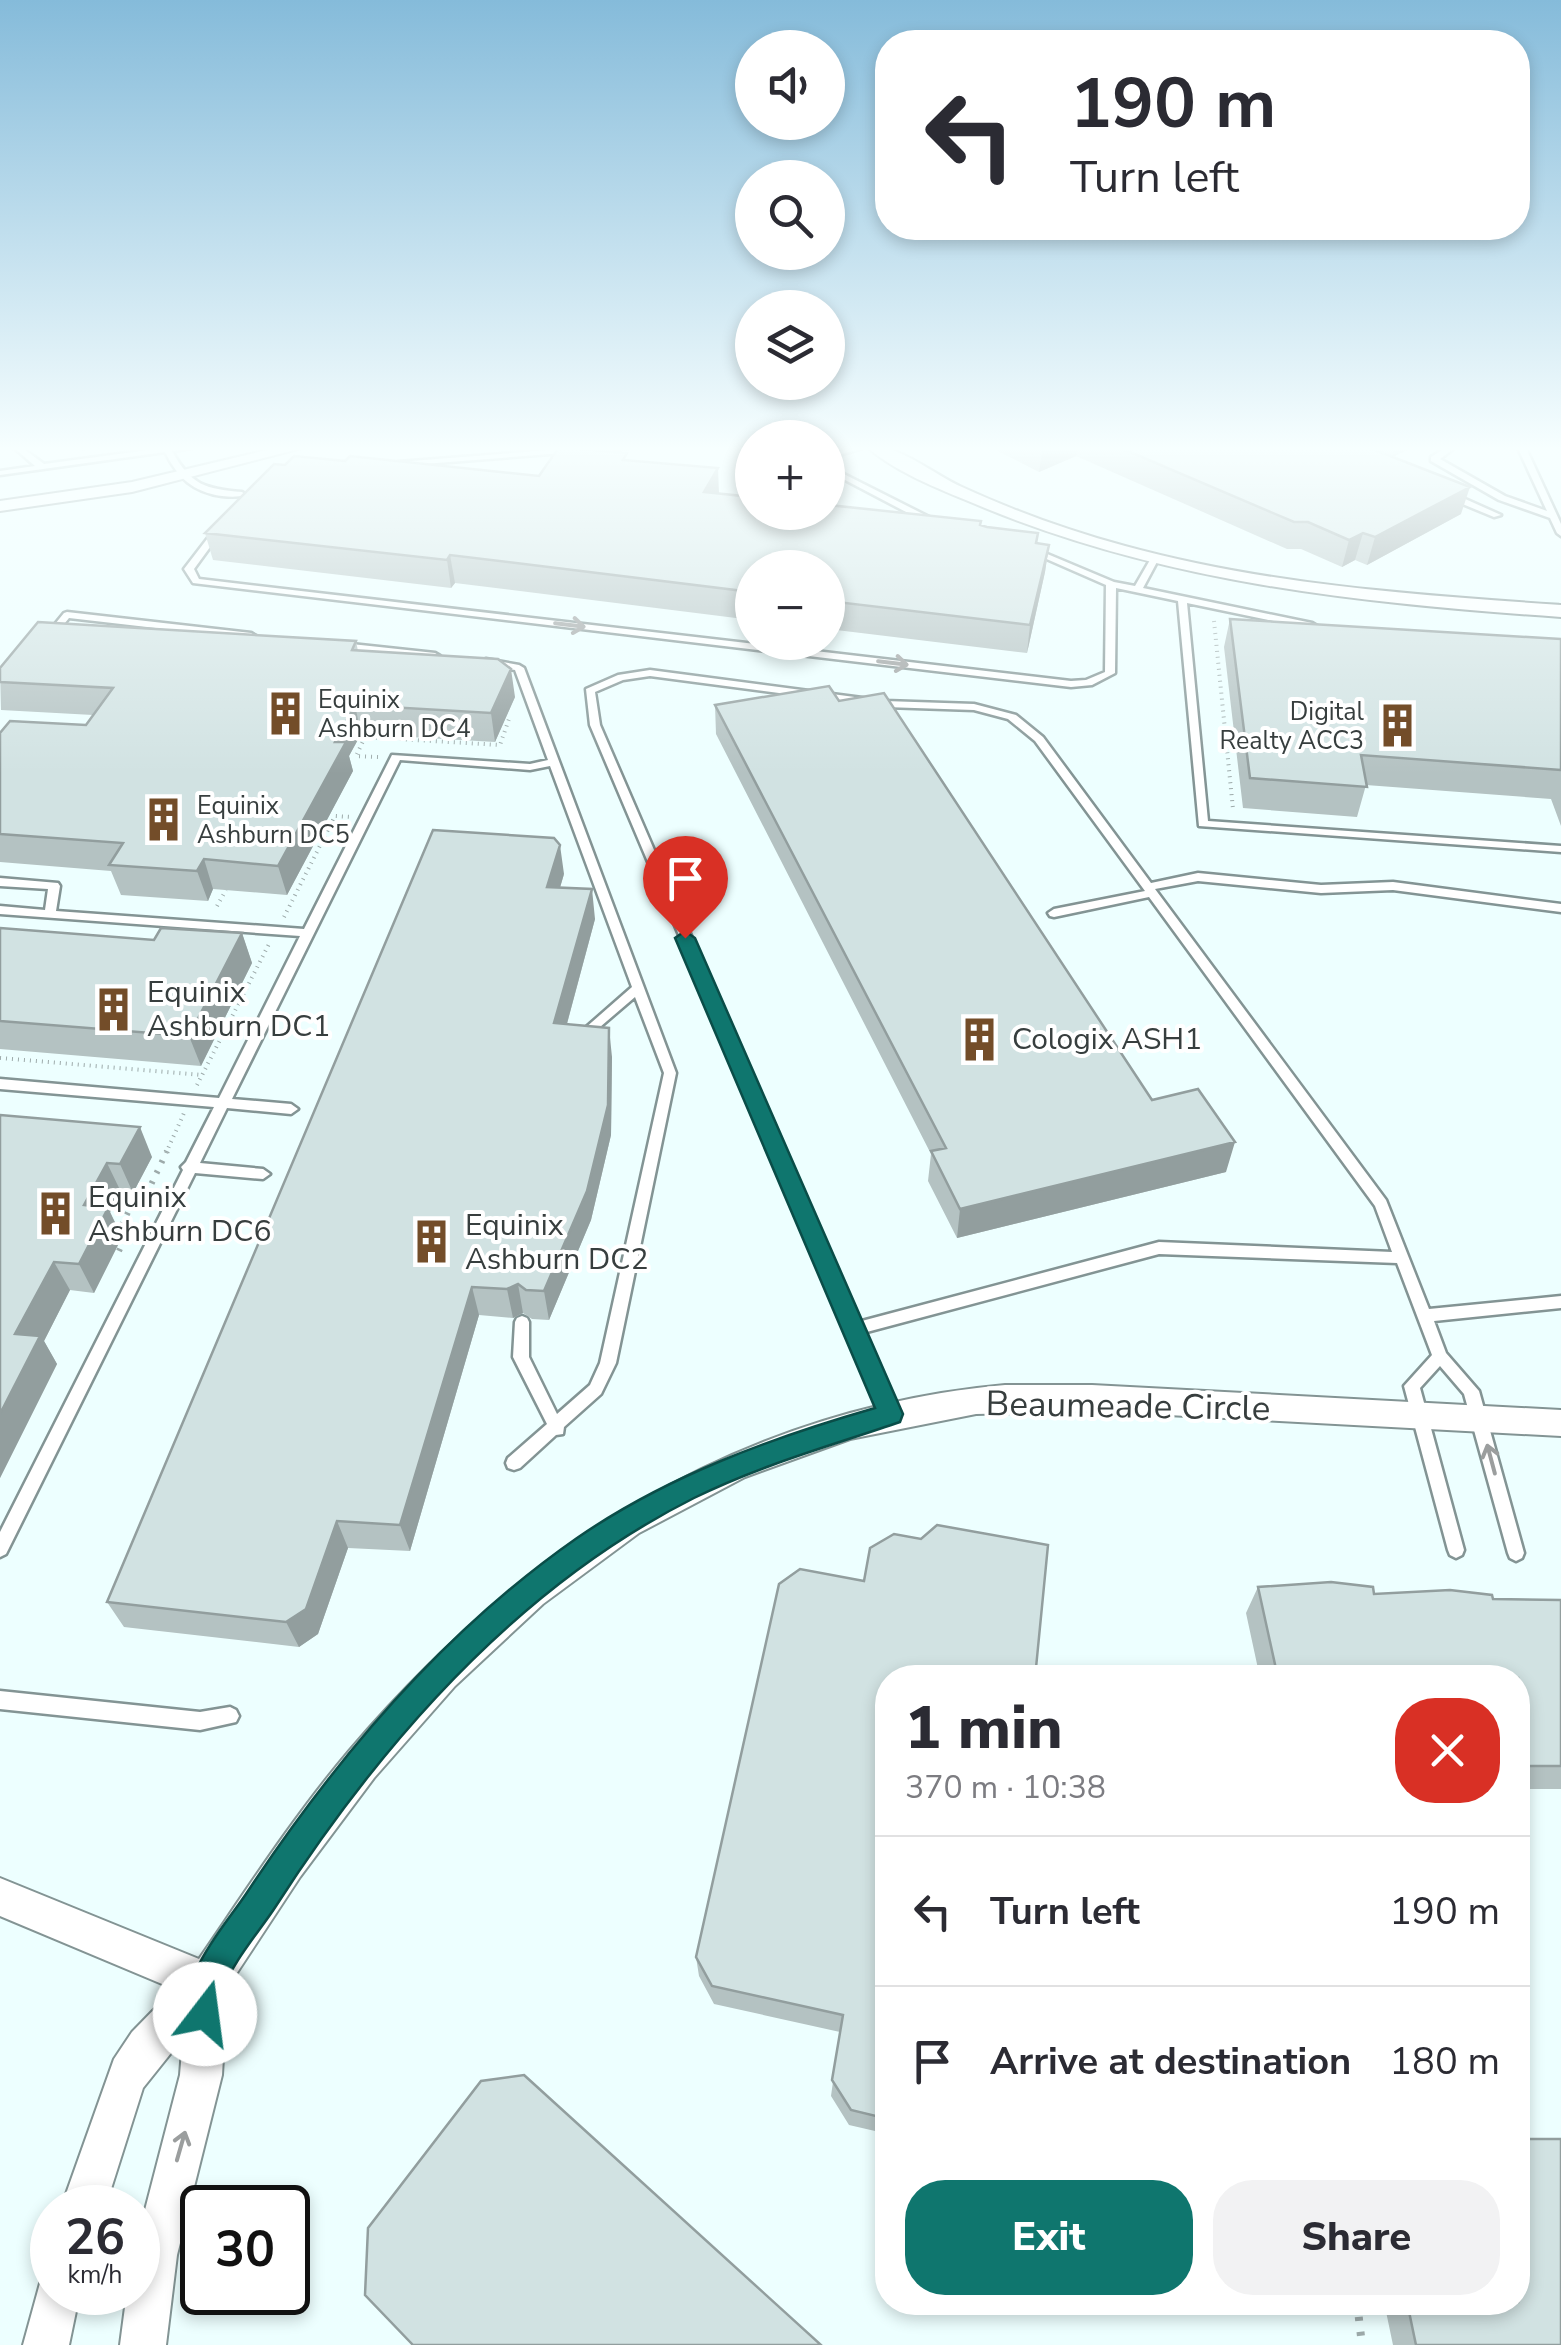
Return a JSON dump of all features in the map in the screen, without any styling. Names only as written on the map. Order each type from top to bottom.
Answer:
[{"type":"street","points":[[1140,555],[1353,597],[1561,611]]},
{"type":"street","name":"Beaumeade Circle","points":[[91,2185],[135,2061],[207,1983],[304,1835],[417,1696],[537,1584],[590,1544],[699,1483],[785,1446],[890,1414],[980,1400],[1079,1397],[1481,1422],[1561,1423]]},
{"type":"street","points":[[0,1897],[207,1983]]},
{"type":"street","name":"Beaumeade Circle","points":[[143,2345],[155,2256],[201,2075],[207,1983]]},
{"type":"street","points":[[46,2345],[53,2315]]},
{"type":"lane","points":[[199,555],[189,569],[196,580],[1071,684],[1088,683],[1110,673],[1111,584]]},
{"type":"lane","points":[[1041,555],[1111,584],[1324,628]]},
{"type":"lane","points":[[1137,590],[1154,560]]},
{"type":"lane","points":[[1182,601],[1203,824],[1561,849]]},
{"type":"lane","points":[[34,655],[67,615],[260,636]]},
{"type":"lane","points":[[318,643],[452,658]]},
{"type":"lane","points":[[472,660],[518,668],[670,1072],[608,1363],[596,1390],[557,1429],[514,1463]]},
{"type":"lane","points":[[890,1414],[595,725],[588,700],[590,691],[621,676],[650,673],[885,704],[996,711],[1012,717],[1039,739],[1364,1175],[1381,1204],[1440,1356],[1470,1391],[1516,1553]]},
{"type":"lane","points":[[0,1549],[396,757],[530,767],[554,762]]},
{"type":"lane","points":[[1054,913],[1198,877],[1320,889],[1393,886],[1561,908]]},
{"type":"lane","points":[[0,882],[54,886],[50,914]]},
{"type":"lane","points":[[0,910],[306,933]]},
{"type":"lane","points":[[574,1041],[598,1028],[638,988]]},
{"type":"lane","points":[[0,1084],[291,1109]]},
{"type":"lane","points":[[188,1167],[262,1174]]},
{"type":"lane","points":[[854,1329],[1159,1248],[1402,1258]]},
{"type":"lane","points":[[1424,1316],[1561,1302]]},
{"type":"lane","points":[[522,1322],[521,1356],[557,1429]]},
{"type":"lane","points":[[1440,1356],[1412,1386],[1456,1550]]},
{"type":"lane","points":[[0,1700],[200,1721],[230,1716]]},
{"type":"path","points":[[1230,623],[1214,620],[1233,808]]},
{"type":"path","points":[[377,772],[384,758],[356,756],[365,736],[500,745],[509,718]]},
{"type":"path","points":[[194,1091],[335,816],[355,817]]},
{"type":"path","points":[[217,906],[226,890]]},
{"type":"path","points":[[0,1068],[3,1058],[202,1075]]},
{"type":"path","points":[[119,1251],[127,1233],[119,1231],[140,1188],[149,1189],[185,1110]]},
{"type":"path","points":[[1359,2315],[1362,2345]]},
{"type":"building","points":[[406,555],[450,555],[447,560]]},
{"type":"building","points":[[454,555],[735,555],[735,590]]},
{"type":"building","points":[[845,555],[1047,555],[1030,625],[845,603]]},
{"type":"building","name":"Digital Realty ACC3","points":[[1230,619],[1561,639],[1561,770],[1361,755],[1367,787],[1250,778]]},
{"type":"building","points":[[38,622],[356,641],[352,650],[498,659],[511,669],[491,713],[355,705],[335,742],[346,742],[278,866],[204,859],[197,871],[109,865],[123,843],[0,834],[0,733],[10,721],[86,725],[113,688],[0,682],[0,668]]},
{"type":"building","name":"Cologix ASH1","points":[[829,686],[839,701],[884,693],[1152,1100],[1198,1089],[1235,1142],[960,1209],[931,1151],[946,1148],[715,705]]},
{"type":"building","name":"Equinix Ashburn DC2","points":[[433,830],[554,838],[560,845],[547,887],[592,889],[554,1023],[609,1028],[608,1105],[587,1191],[544,1291],[526,1290],[518,1284],[507,1289],[472,1287],[400,1525],[337,1521],[306,1609],[286,1622],[107,1602]]},
{"type":"building","name":"Equinix Ashburn DC1","points":[[0,928],[154,940],[161,928],[242,933],[189,1036],[0,1021]]},
{"type":"building","name":"Equinix Ashburn DC6","points":[[0,1115],[140,1127],[120,1164],[107,1163],[84,1205],[108,1208],[79,1264],[54,1262],[15,1334],[40,1336],[0,1414]]},
{"type":"building","points":[[937,1525],[1048,1545],[1036,1665],[875,1665],[875,2116],[851,2110],[832,2080],[843,2015],[712,1986],[696,1957],[779,1584],[800,1569],[864,1581],[870,1548],[894,1534],[921,1539]]},
{"type":"building","points":[[1331,1582],[1373,1587],[1374,1594],[1450,1590],[1492,1595],[1493,1599],[1561,1600],[1561,1766],[1530,1766],[1530,1665],[1275,1665],[1258,1587]]},
{"type":"building","points":[[524,2075],[821,2345],[413,2345],[365,2295],[368,2228],[481,2081]]},
{"type":"building","points":[[1530,2139],[1561,2139],[1561,2345],[1416,2345],[1410,2315],[1530,2315]]},
{"type":"place","name":"Equinix Ashburn DC4","points":[[285,714]]},
{"type":"place","name":"Digital Realty ACC3","points":[[1397,726]]},
{"type":"place","name":"Equinix Ashburn DC5","points":[[164,820]]},
{"type":"place","name":"Equinix Ashburn DC1","points":[[114,1009]]},
{"type":"place","name":"Cologix ASH1","points":[[979,1039]]},
{"type":"place","name":"Equinix Ashburn DC6","points":[[55,1214]]},
{"type":"place","name":"Equinix Ashburn DC2","points":[[432,1242]]},
{"type":"route","points":[[205,2014],[207,1983],[288,1858],[354,1770],[417,1696],[537,1584],[590,1544],[684,1490],[785,1446],[890,1414],[685,938]]}]
